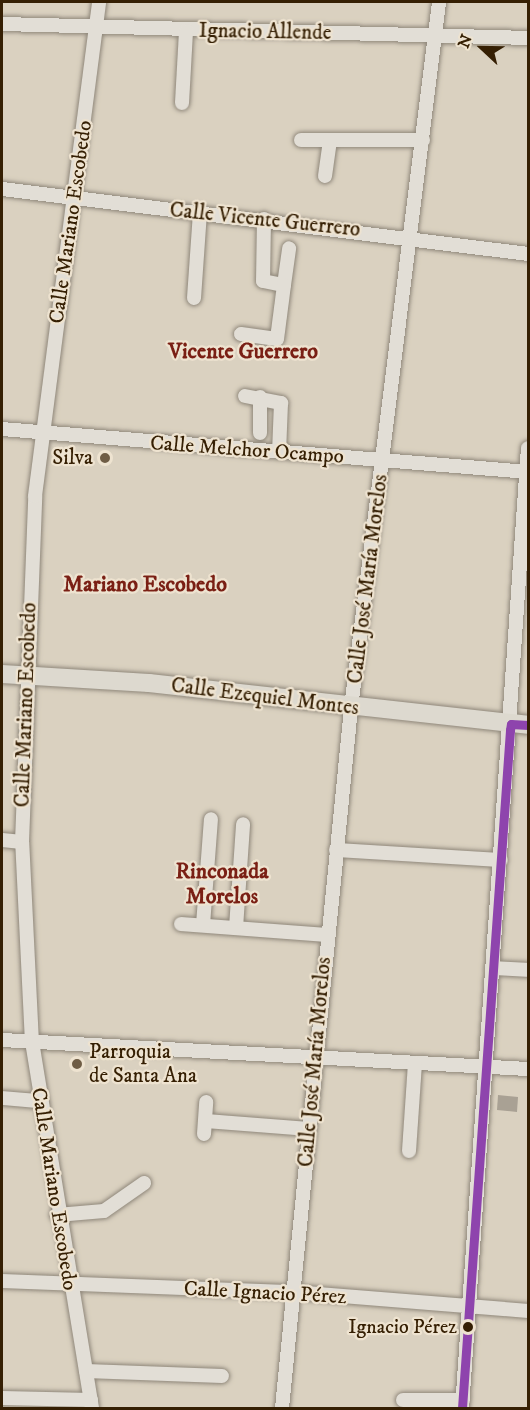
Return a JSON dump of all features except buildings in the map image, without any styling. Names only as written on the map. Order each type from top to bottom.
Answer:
[{"type":"main road","name":"Calle Ezequiel Montes","points":[[2,674],[149,682],[351,708],[520,724]]},
{"type":"street","name":"Calle Mariano Escobedo","points":[[92,1404],[69,1286],[39,1101],[32,1044],[21,842],[26,676],[41,435],[99,2]]},
{"type":"street","name":"Calle José María Morelos","points":[[282,1408],[351,708],[440,2]]},
{"type":"street","name":"Ignacio Allende","points":[[2,24],[97,30],[436,34],[528,38]]},
{"type":"street","points":[[182,103],[186,31]]},
{"type":"street","points":[[301,140],[423,140]]},
{"type":"street","points":[[325,176],[330,140]]},
{"type":"street","name":"Calle Vicente Guerrero","points":[[2,189],[74,200],[264,219],[411,237],[528,254]]},
{"type":"street","points":[[194,298],[200,212]]},
{"type":"street","points":[[264,219],[260,275],[263,281],[284,285]]},
{"type":"street","points":[[241,334],[277,339],[289,248]]},
{"type":"street","points":[[245,396],[260,397],[280,403],[279,452]]},
{"type":"street","points":[[260,397],[260,433]]},
{"type":"street","name":"Calle Melchor Ocampo","points":[[2,429],[41,435],[528,472]]},
{"type":"street","points":[[403,1400],[462,1404],[501,860],[520,724],[528,448]]},
{"type":"street","points":[[203,925],[211,819]]},
{"type":"street","points":[[236,928],[243,824]]},
{"type":"street","points":[[2,840],[21,842]]},
{"type":"street","points":[[336,850],[501,860]]},
{"type":"street","points":[[181,924],[327,935]]},
{"type":"street","points":[[493,968],[528,970]]},
{"type":"street","points":[[2,1040],[32,1044],[316,1055],[528,1069]]},
{"type":"street","points":[[409,1151],[415,1063]]},
{"type":"street","points":[[2,1098],[39,1101]]},
{"type":"street","points":[[206,1102],[205,1127],[309,1129]]},
{"type":"street","points":[[57,1215],[104,1211],[144,1183]]},
{"type":"street","name":"Calle Ignacio Pérez","points":[[2,1281],[69,1286],[293,1292],[528,1311]]},
{"type":"street","points":[[86,1371],[222,1376]]},
{"type":"street","points":[[2,1398],[92,1404]]},
{"type":"transit line","points":[[462,1408],[510,730],[511,724],[528,725]]},
{"type":"place","name":"Silva","points":[[105,458]]},
{"type":"place","name":"Parroquia de Santa Ana","points":[[77,1064]]},
{"type":"place","name":"Ignacio Pérez","points":[[468,1327]]},
{"type":"district","name":"Vicente Guerrero","points":[[243,352]]},
{"type":"district","name":"Mariano Escobedo","points":[[145,585]]},
{"type":"district","name":"Rinconada Morelos","points":[[222,884]]}]
